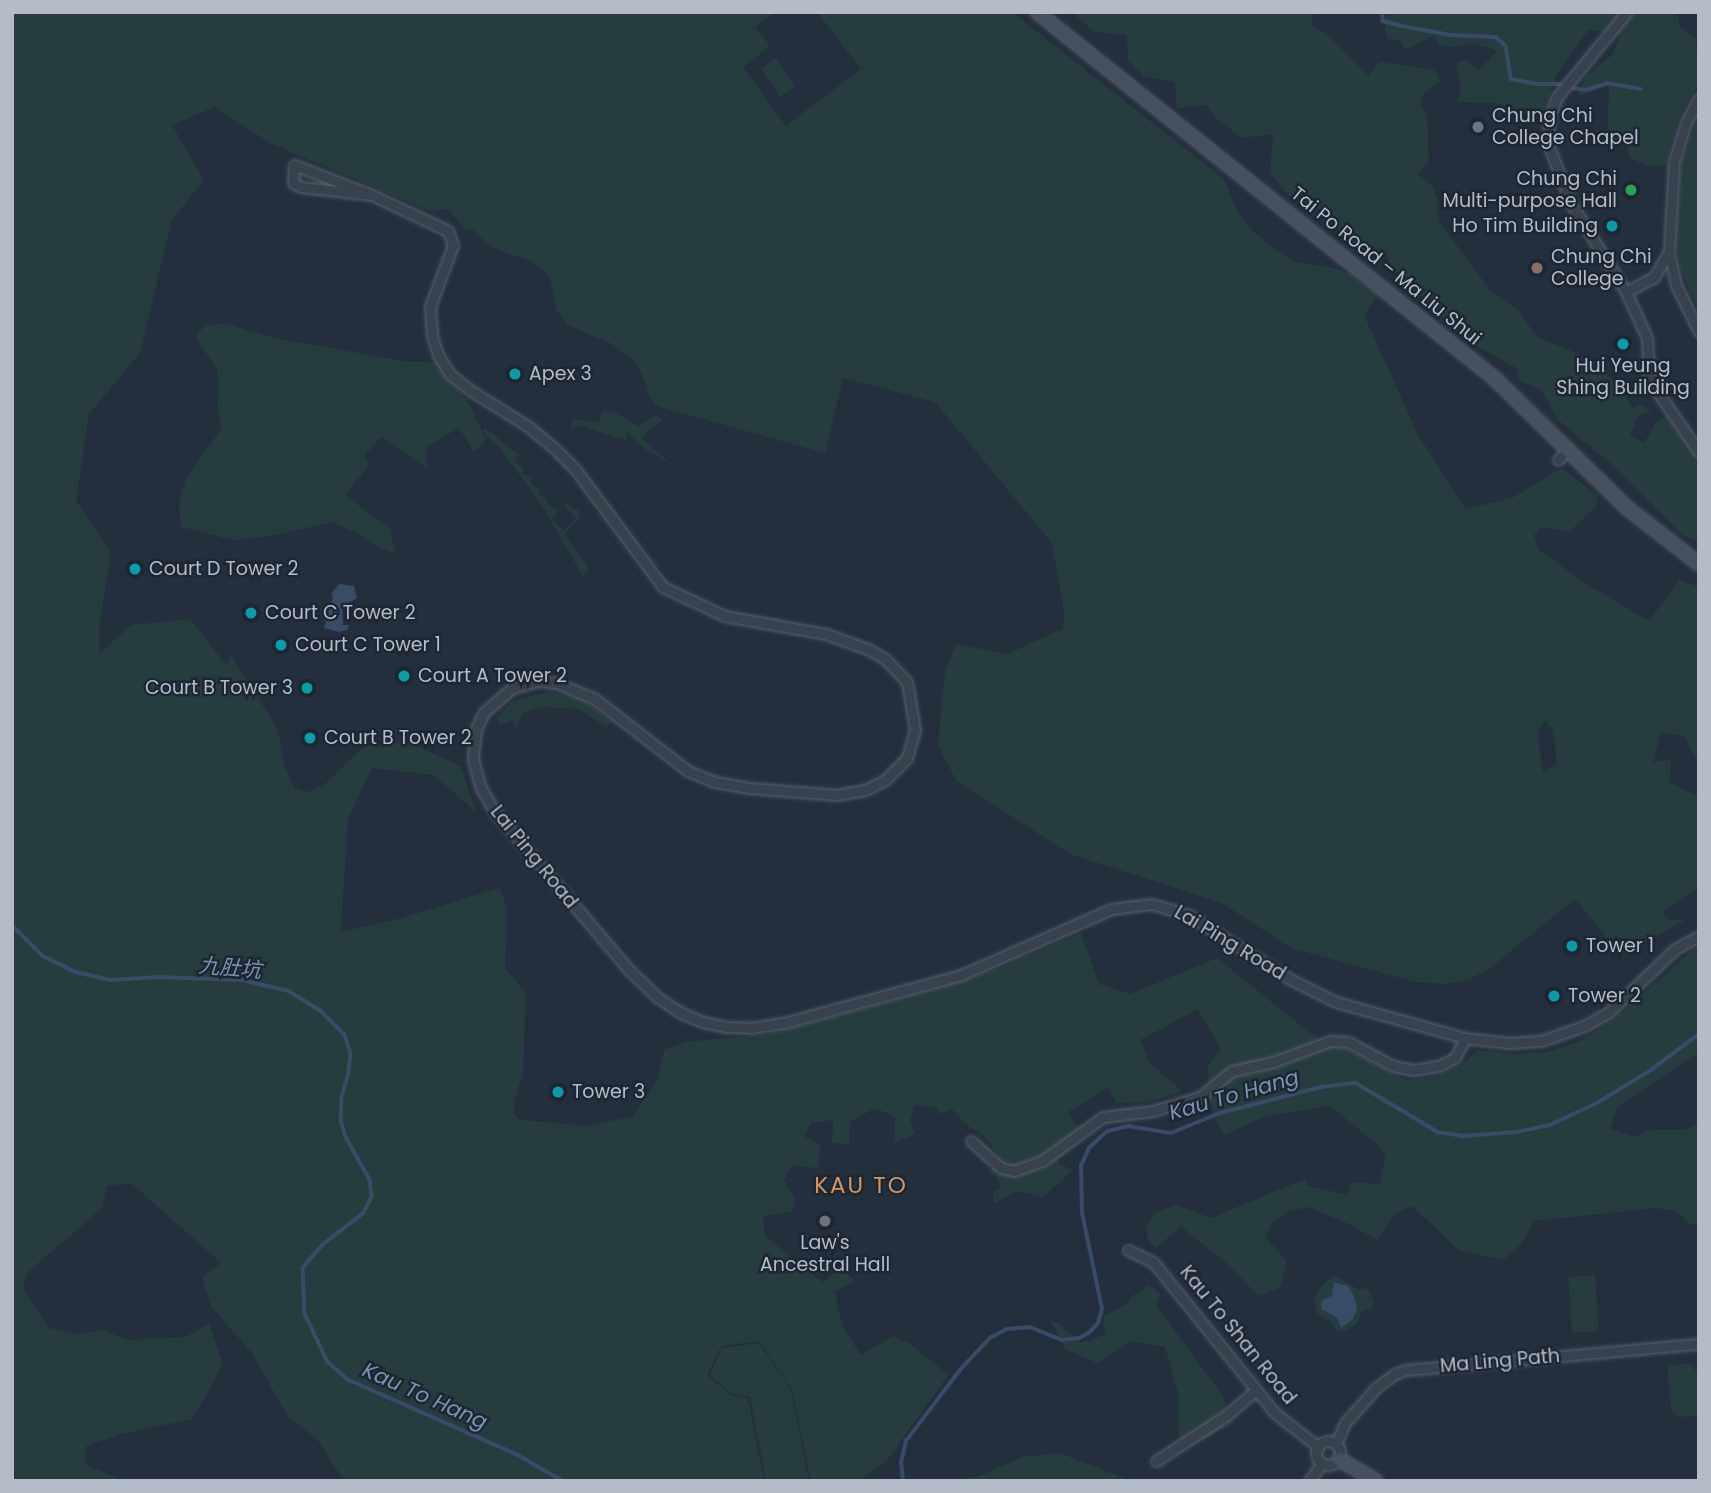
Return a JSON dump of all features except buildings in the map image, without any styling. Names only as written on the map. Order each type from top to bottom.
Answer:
[{"type":"main road","name":"Tai Po Road – Ma Liu Shui","points":[[1037,12],[1494,378],[1627,508],[1699,564]]},
{"type":"main road","points":[[1339,1459],[1377,1481]]},
{"type":"street","points":[[1627,12],[1563,88],[1551,111],[1548,136],[1550,153],[1570,202],[1626,292],[1647,338],[1648,375],[1699,452]]},
{"type":"street","points":[[1699,98],[1686,122],[1674,162],[1669,252],[1676,285],[1699,332]]},
{"type":"street","name":"Lai Ping Road","points":[[372,195],[301,187],[293,183],[294,165],[372,195],[451,235],[453,245],[432,295],[429,318],[439,355],[450,374],[555,449],[575,469],[663,587],[725,616],[826,634],[859,646],[885,659],[907,682],[915,730],[906,758],[885,780],[866,790],[838,795],[749,788],[715,782],[688,771],[595,699],[557,683],[538,681],[512,688],[484,712],[475,729],[472,748],[475,769],[486,798],[514,836],[657,997],[678,1012],[714,1025],[739,1028],[775,1025],[961,975],[1111,909],[1152,904],[1188,915],[1288,978],[1336,1002],[1465,1038],[1510,1043],[1541,1041],[1584,1026],[1609,1012],[1675,949],[1699,936]]},
{"type":"street","points":[[1626,292],[1654,277],[1669,252]]},
{"type":"street","points":[[1654,277],[1667,278],[1676,285]]},
{"type":"street","points":[[1558,460],[1568,449]]},
{"type":"street","points":[[971,1140],[1001,1168],[1014,1171],[1042,1161],[1103,1118],[1153,1111],[1200,1097],[1233,1071],[1273,1062],[1330,1041],[1348,1042],[1393,1066],[1413,1070],[1439,1066],[1455,1058],[1465,1038]]},
{"type":"street","name":"Kau To Shan Road","points":[[1128,1250],[1144,1255],[1161,1270],[1287,1425],[1318,1447]]},
{"type":"street","name":"Ma Ling Path","points":[[1336,1444],[1345,1423],[1368,1397],[1386,1380],[1405,1370],[1699,1344]]},
{"type":"street","points":[[1156,1461],[1227,1415],[1256,1390]]},
{"type":"street","points":[[1324,1441],[1336,1444],[1340,1451],[1339,1459],[1329,1465],[1322,1463],[1316,1454],[1318,1447],[1324,1441]]},
{"type":"street","points":[[1309,1481],[1322,1463]]},
{"type":"green space","points":[[12,12],[776,12],[755,27],[770,46],[743,67],[786,126],[861,69],[817,12],[1012,12],[1224,179],[1236,209],[1252,230],[1273,248],[1295,262],[1338,269],[1352,275],[1377,295],[1364,315],[1418,435],[1466,509],[1512,498],[1562,468],[1596,495],[1598,505],[1569,532],[1541,527],[1534,535],[1538,549],[1591,587],[1649,621],[1679,580],[1699,587],[1699,763],[1684,736],[1661,732],[1653,762],[1671,759],[1670,782],[1699,797],[1699,888],[1662,912],[1670,920],[1687,919],[1621,955],[1575,899],[1490,968],[1470,979],[1447,984],[1416,982],[1291,948],[1222,903],[1070,854],[956,780],[938,745],[945,671],[956,644],[1007,654],[1062,629],[1065,617],[1052,543],[935,402],[843,378],[825,453],[657,406],[648,394],[634,360],[610,343],[568,325],[557,311],[550,277],[542,269],[531,261],[491,247],[472,229],[466,230],[448,209],[430,211],[270,143],[215,107],[172,125],[204,180],[172,220],[140,353],[89,414],[76,501],[111,551],[99,630],[100,653],[131,625],[190,619],[226,665],[231,655],[278,730],[284,764],[294,787],[307,792],[323,786],[365,746],[408,741],[461,767],[476,812],[434,775],[372,768],[348,819],[341,932],[402,918],[499,888],[507,907],[505,968],[526,993],[523,1072],[514,1103],[514,1114],[521,1120],[590,1126],[633,1116],[657,1081],[664,1050],[685,1042],[764,1035],[889,1002],[989,972],[1081,933],[1099,984],[1130,994],[1217,958],[1320,1041],[1341,1047],[1406,1080],[1434,1076],[1460,1066],[1478,1050],[1513,1054],[1547,1052],[1580,1041],[1610,1022],[1699,945],[1699,1052],[1617,1107],[1610,1129],[1635,1137],[1650,1130],[1682,1130],[1695,1126],[1699,1121],[1699,1223],[1690,1225],[1677,1211],[1655,1208],[1534,1221],[1520,1245],[1503,1260],[1460,1251],[1412,1206],[1395,1214],[1377,1240],[1351,1225],[1309,1207],[1290,1211],[1270,1225],[1266,1238],[1287,1261],[1280,1288],[1258,1296],[1229,1265],[1181,1227],[1155,1248],[1148,1239],[1145,1227],[1156,1212],[1176,1205],[1211,1218],[1305,1179],[1308,1186],[1348,1195],[1351,1182],[1380,1184],[1385,1156],[1378,1145],[1330,1106],[1266,1116],[1224,1135],[1215,1119],[1209,1095],[1208,1066],[1221,1050],[1198,1009],[1140,1040],[1150,1063],[1182,1091],[1149,1102],[1117,1103],[1108,1088],[1068,1112],[1084,1135],[1058,1160],[1059,1164],[1073,1170],[1043,1197],[1017,1191],[994,1203],[993,1192],[1000,1188],[998,1180],[989,1172],[1000,1158],[985,1137],[964,1123],[952,1109],[940,1114],[937,1108],[914,1105],[910,1121],[915,1134],[894,1143],[895,1117],[875,1108],[850,1122],[849,1144],[832,1143],[833,1120],[812,1123],[804,1136],[821,1146],[817,1168],[792,1165],[784,1180],[795,1198],[793,1211],[763,1216],[765,1236],[823,1283],[842,1265],[854,1282],[835,1291],[842,1326],[861,1355],[893,1336],[909,1343],[948,1375],[889,1458],[860,1481],[811,1481],[792,1390],[759,1341],[721,1346],[707,1375],[729,1394],[748,1398],[764,1481],[344,1481],[317,1439],[288,1417],[252,1353],[211,1306],[202,1277],[221,1263],[131,1183],[107,1186],[102,1208],[28,1272],[23,1288],[49,1328],[76,1334],[103,1330],[127,1340],[186,1337],[209,1323],[223,1365],[192,1419],[122,1434],[87,1445],[85,1464],[124,1481],[12,1481]],"holes":[[[1546,721],[1553,731],[1557,764],[1543,773],[1537,731]]]},
{"type":"green space","points":[[1071,12],[1313,12],[1311,26],[1324,32],[1368,76],[1380,62],[1435,70],[1440,82],[1424,93],[1421,104],[1427,115],[1429,161],[1418,175],[1432,185],[1437,198],[1439,222],[1491,291],[1518,310],[1537,337],[1574,352],[1603,371],[1622,388],[1632,409],[1640,404],[1652,411],[1638,416],[1630,435],[1644,443],[1657,421],[1666,416],[1699,458],[1699,542],[1681,534],[1615,467],[1558,420],[1540,388],[1519,381],[1517,368],[1467,341],[1392,268],[1385,252],[1355,249],[1323,211],[1289,195],[1270,174],[1273,134],[1242,138],[1216,118],[1206,105],[1177,108],[1175,82],[1143,76],[1128,60],[1127,35],[1095,32]]},
{"type":"green space","points":[[1388,12],[1678,12],[1679,25],[1696,39],[1699,83],[1679,117],[1666,165],[1646,166],[1629,157],[1627,143],[1607,145],[1609,86],[1578,96],[1585,77],[1612,55],[1620,36],[1589,29],[1558,72],[1545,109],[1528,114],[1496,103],[1457,102],[1461,88],[1456,63],[1466,59],[1479,71],[1497,50],[1470,43],[1453,47],[1439,45],[1433,36],[1405,50],[1401,41],[1387,39],[1385,22]]},
{"type":"green space","points":[[776,58],[795,86],[780,97],[761,69]]},
{"type":"green space","points":[[1699,113],[1699,311],[1681,270],[1676,241],[1681,163]]},
{"type":"green space","points":[[227,324],[274,338],[409,362],[437,362],[470,405],[486,441],[474,452],[459,428],[426,447],[427,468],[381,437],[364,456],[370,464],[345,495],[390,529],[395,553],[378,548],[365,537],[333,522],[266,537],[232,540],[181,527],[179,505],[186,478],[222,428],[217,411],[217,369],[195,337],[205,325]]},
{"type":"green space","points":[[602,411],[616,413],[638,426],[655,416],[664,419],[641,438],[671,464],[643,448],[626,431],[627,440],[580,426],[570,430],[573,419],[599,422]]},
{"type":"green space","points":[[485,428],[519,455],[515,462],[524,469],[522,473],[532,479],[530,483],[540,489],[538,493],[548,500],[546,503],[559,511],[552,519],[564,531],[576,518],[564,506],[566,504],[579,511],[580,517],[564,534],[590,569],[583,576],[543,507],[500,448],[483,432]]},
{"type":"green space","points":[[549,692],[584,698],[611,722],[606,727],[579,709],[542,707],[522,713],[516,729],[513,720],[501,725],[496,718],[513,701]]},
{"type":"green space","points":[[1334,1275],[1359,1290],[1368,1288],[1374,1302],[1372,1309],[1362,1311],[1357,1323],[1348,1330],[1337,1332],[1331,1322],[1317,1313],[1314,1301],[1317,1291]]},
{"type":"green space","points":[[1595,1275],[1599,1331],[1572,1333],[1568,1277]]},
{"type":"green space","points":[[1149,1285],[1160,1294],[1156,1305],[1225,1399],[1226,1412],[1234,1423],[1185,1449],[1179,1439],[1178,1393],[1165,1347],[1132,1341],[1097,1363],[1065,1349],[1051,1321],[1058,1323],[1082,1343],[1106,1334],[1103,1317],[1127,1304],[1131,1297]]},
{"type":"green space","points":[[759,1343],[791,1390],[809,1481],[766,1481],[750,1397],[730,1393],[710,1374],[722,1348]]},
{"type":"green space","points":[[1692,1364],[1699,1378],[1699,1416],[1678,1417],[1671,1409],[1667,1365]]},
{"type":"green space","points":[[1060,1453],[1131,1481],[954,1481],[979,1476],[1022,1457]]},
{"type":"water","points":[[339,584],[354,586],[357,598],[342,607],[343,625],[349,625],[347,630],[338,632],[324,628],[333,596],[331,594]]},
{"type":"water","points":[[1334,1282],[1348,1286],[1357,1309],[1353,1319],[1341,1328],[1337,1317],[1321,1309],[1322,1300],[1332,1296]]},
{"type":"waterway","points":[[1383,12],[1383,21],[1402,26],[1451,35],[1496,37],[1506,46],[1511,79],[1537,84],[1560,84]]},
{"type":"waterway","points":[[1573,88],[1586,90],[1607,83],[1640,89]]},
{"type":"waterway","name":"九肚坑","points":[[12,925],[43,956],[76,972],[111,980],[159,977],[242,980],[289,991],[320,1010],[345,1035],[351,1053],[342,1097],[341,1120],[346,1137],[370,1180],[372,1197],[364,1213],[323,1245],[303,1268],[305,1314],[328,1362],[349,1380],[518,1455],[563,1481]]},
{"type":"waterway","name":"Kau To Hang","points":[[903,1481],[901,1463],[906,1441],[960,1370],[990,1338],[1007,1329],[1030,1327],[1062,1340],[1079,1338],[1089,1333],[1098,1323],[1102,1309],[1082,1213],[1081,1166],[1089,1148],[1107,1131],[1128,1126],[1171,1133],[1220,1113],[1321,1087],[1356,1083],[1438,1132],[1462,1136],[1517,1132],[1550,1125],[1597,1103],[1651,1070],[1699,1034]]},
{"type":"place","name":"Chung Chi College Chapel","points":[[1478,127]]},
{"type":"place","name":"Chung Chi Multi-purpose Hall","points":[[1631,190]]},
{"type":"place","name":"Ho Tim Building","points":[[1612,226]]},
{"type":"place","name":"Chung Chi College","points":[[1537,268]]},
{"type":"place","name":"Hui Yeung Shing Building","points":[[1623,344]]},
{"type":"place","name":"Apex 3","points":[[515,374]]},
{"type":"place","name":"Court D Tower 2","points":[[135,569]]},
{"type":"place","name":"Court C Tower 2","points":[[251,613]]},
{"type":"place","name":"Court C Tower 1","points":[[281,645]]},
{"type":"place","name":"Court A Tower 2","points":[[404,676]]},
{"type":"place","name":"Court B Tower 3","points":[[307,688]]},
{"type":"place","name":"Court B Tower 2","points":[[310,738]]},
{"type":"place","name":"Tower 1","points":[[1572,946]]},
{"type":"place","name":"Tower 2","points":[[1554,996]]},
{"type":"place","name":"Tower 3","points":[[558,1092]]},
{"type":"place","name":"Law's Ancestral Hall","points":[[825,1221]]},
{"type":"district","name":"KAU TO","points":[[861,1185]]}]
